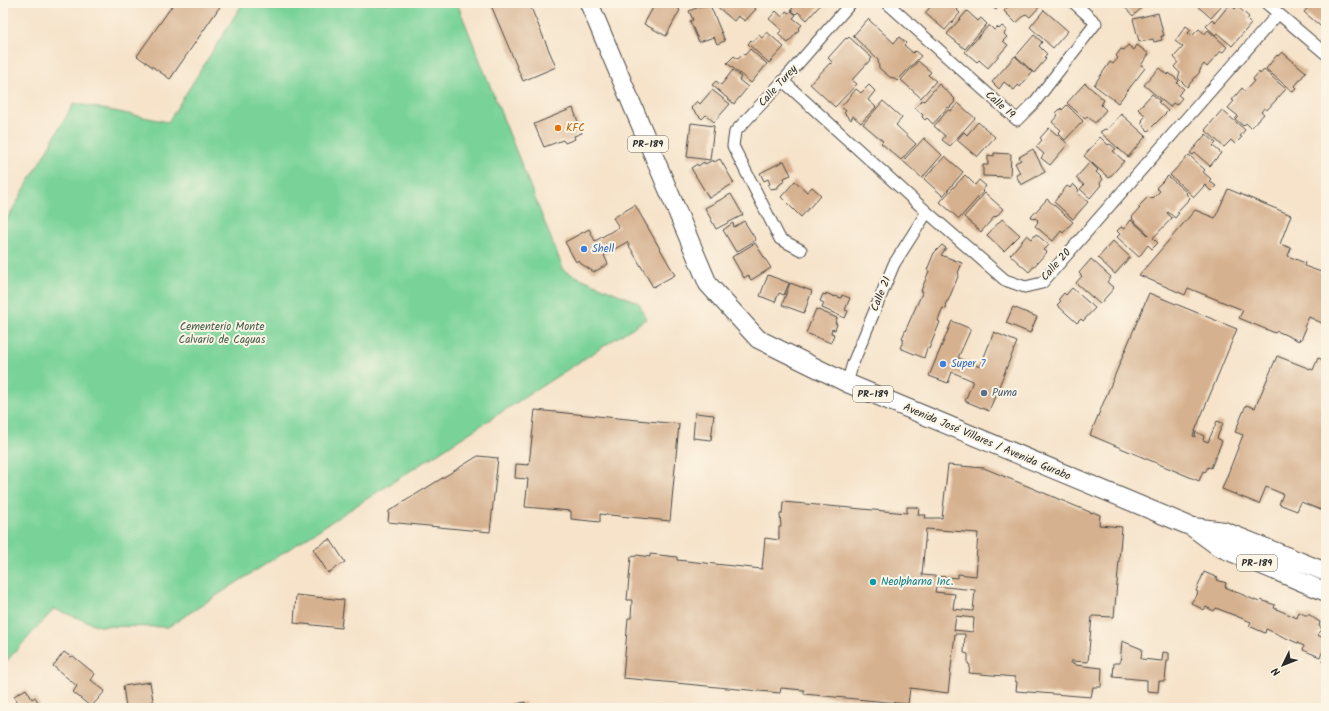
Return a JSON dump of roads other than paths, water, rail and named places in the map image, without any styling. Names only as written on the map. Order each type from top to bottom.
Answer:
[{"type":"main road","name":"Avenida José Villares / Avenida Gurabo","points":[[589,3],[708,284],[758,339],[847,383],[1192,527],[1219,547],[1326,592]]},
{"type":"main road","name":"Avenida José Villares / Avenida Gurabo","points":[[1192,527],[1224,531],[1326,572]]},
{"type":"street","name":"Calle Turey","points":[[801,250],[780,239],[733,146],[735,132],[783,81],[851,3]]},
{"type":"street","name":"Calle 19","points":[[886,3],[1017,120],[1034,103],[1096,23],[1074,3]]},
{"type":"street","points":[[1266,3],[1326,54]]},
{"type":"street","name":"Calle 20","points":[[783,81],[927,212],[1005,280],[1025,287],[1042,283],[1278,14]]},
{"type":"street","name":"Calle 21","points":[[847,383],[853,363],[894,264],[927,212]]},
{"type":"place","name":"KFC","points":[[558,128]]},
{"type":"place","name":"Shell","points":[[584,249]]},
{"type":"place","name":"Super 7","points":[[943,364]]},
{"type":"place","name":"Puma","points":[[984,393]]},
{"type":"place","name":"Neolpharna Inc.","points":[[873,582]]},
{"type":"park label","name":"Cementerio Monte Calvario de Caguas","points":[[222,333]]}]
